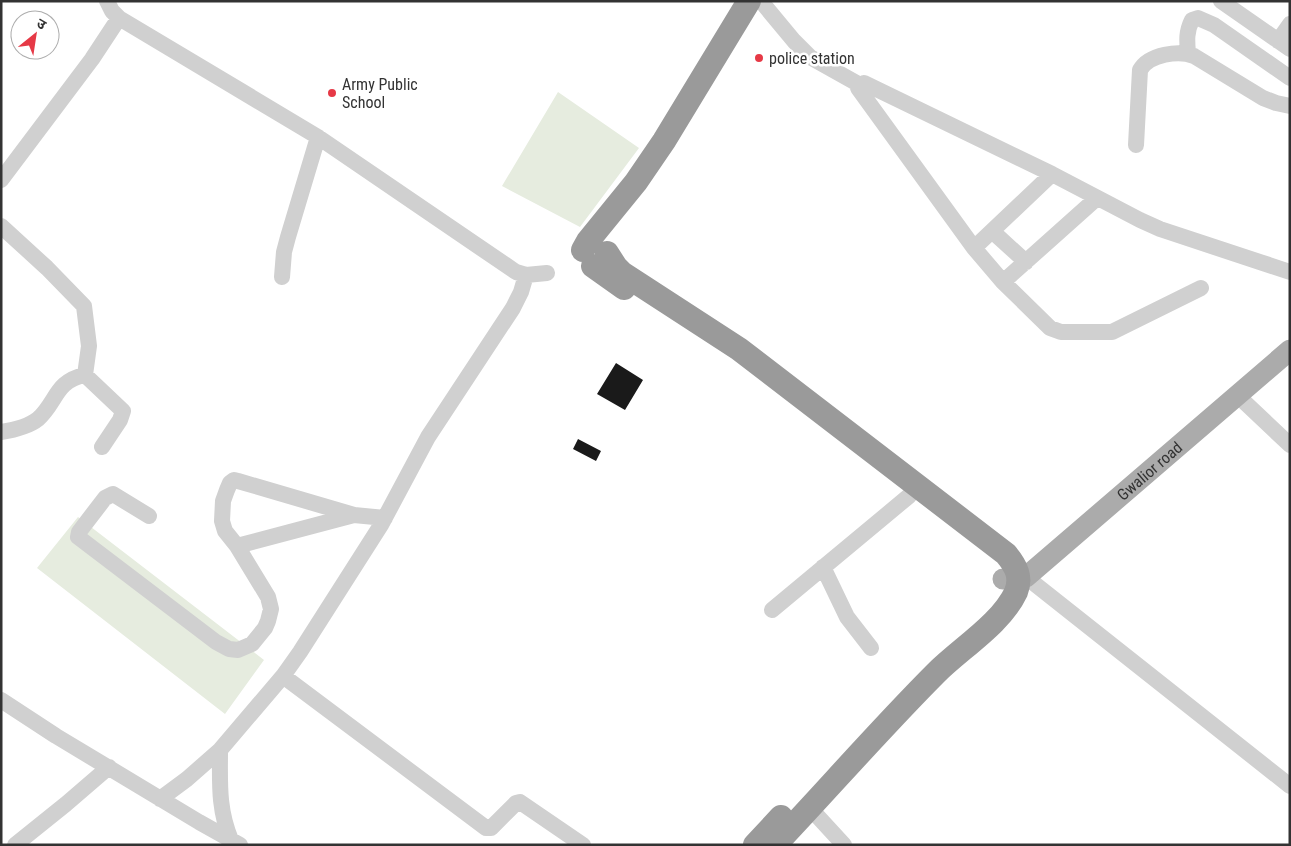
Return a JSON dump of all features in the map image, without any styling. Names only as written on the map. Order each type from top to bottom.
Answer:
[{"type":"highway","points":[[598,255],[674,150],[760,3]]},
{"type":"highway","points":[[598,255],[731,360],[994,560],[1001,570],[1016,578]]},
{"type":"highway","points":[[598,255],[622,273],[739,349],[1006,554],[1014,563],[1016,591],[996,620],[937,672],[775,845]]},
{"type":"highway","points":[[755,845],[915,674],[988,611],[1000,593],[1016,578]]},
{"type":"main road","name":"Gwalior road","points":[[1016,578],[1290,350]]},
{"type":"street","points":[[107,1],[112,11],[120,18],[318,137],[516,272],[526,275],[547,273]]},
{"type":"street","points":[[1221,1],[1284,45],[1290,24]]},
{"type":"street","points":[[760,3],[810,57],[860,85],[864,83],[1052,174],[1160,229],[1290,272]]},
{"type":"street","points":[[1,180],[120,18]]},
{"type":"street","points":[[1188,53],[1186,35],[1188,27],[1192,20],[1198,18],[1214,26],[1290,78]]},
{"type":"street","points":[[1136,146],[1139,79],[1143,66],[1153,59],[1188,53],[1226,74],[1263,98],[1290,106]]},
{"type":"street","points":[[860,85],[859,91],[974,248],[1003,282],[1042,322],[1054,331],[1112,332],[1201,288]]},
{"type":"street","points":[[282,278],[284,252],[318,137]]},
{"type":"street","points":[[974,248],[1052,174]]},
{"type":"street","points":[[1003,282],[1097,198]]},
{"type":"street","points":[[1,226],[47,268],[84,306],[89,346],[85,375]]},
{"type":"street","points":[[992,231],[1026,262]]},
{"type":"street","points":[[160,799],[220,750],[283,676],[385,518],[428,437],[513,308],[521,292],[526,275]]},
{"type":"street","points":[[1,432],[14,430],[38,418],[62,386],[69,380],[85,375]]},
{"type":"street","points":[[85,375],[123,411],[123,414],[102,447]]},
{"type":"street","points":[[1237,396],[1290,445]]},
{"type":"street","points":[[149,516],[110,494],[79,532],[78,537],[216,642],[229,649],[238,650],[252,644],[256,640],[268,621],[270,609],[268,596],[238,546],[226,531],[222,517],[223,501],[230,483],[234,480],[354,516],[385,518]]},
{"type":"street","points":[[772,610],[909,496]]},
{"type":"street","points":[[238,546],[354,516]]},
{"type":"street","points":[[823,567],[847,617],[871,648]]},
{"type":"street","points":[[1016,578],[1290,786]]},
{"type":"street","points":[[283,676],[486,828],[491,828],[516,803],[520,802],[583,845]]},
{"type":"street","points":[[1,700],[56,736],[235,842]]},
{"type":"street","points":[[220,750],[220,804],[224,822],[235,842]]},
{"type":"street","points":[[15,845],[109,767]]},
{"type":"street","points":[[810,808],[844,845]]},
{"type":"shaded area","points":[[558,92],[639,148],[580,227],[502,186]]},
{"type":"shaded area","points":[[78,517],[264,660],[225,714],[37,568]]},
{"type":"building","points":[[616,363],[643,380],[625,410],[597,394]]},
{"type":"building","points":[[578,439],[601,451],[596,461],[573,449]]},
{"type":"place","name":"police station","points":[[759,58]]},
{"type":"place","name":"Army Public School","points":[[332,93]]}]
